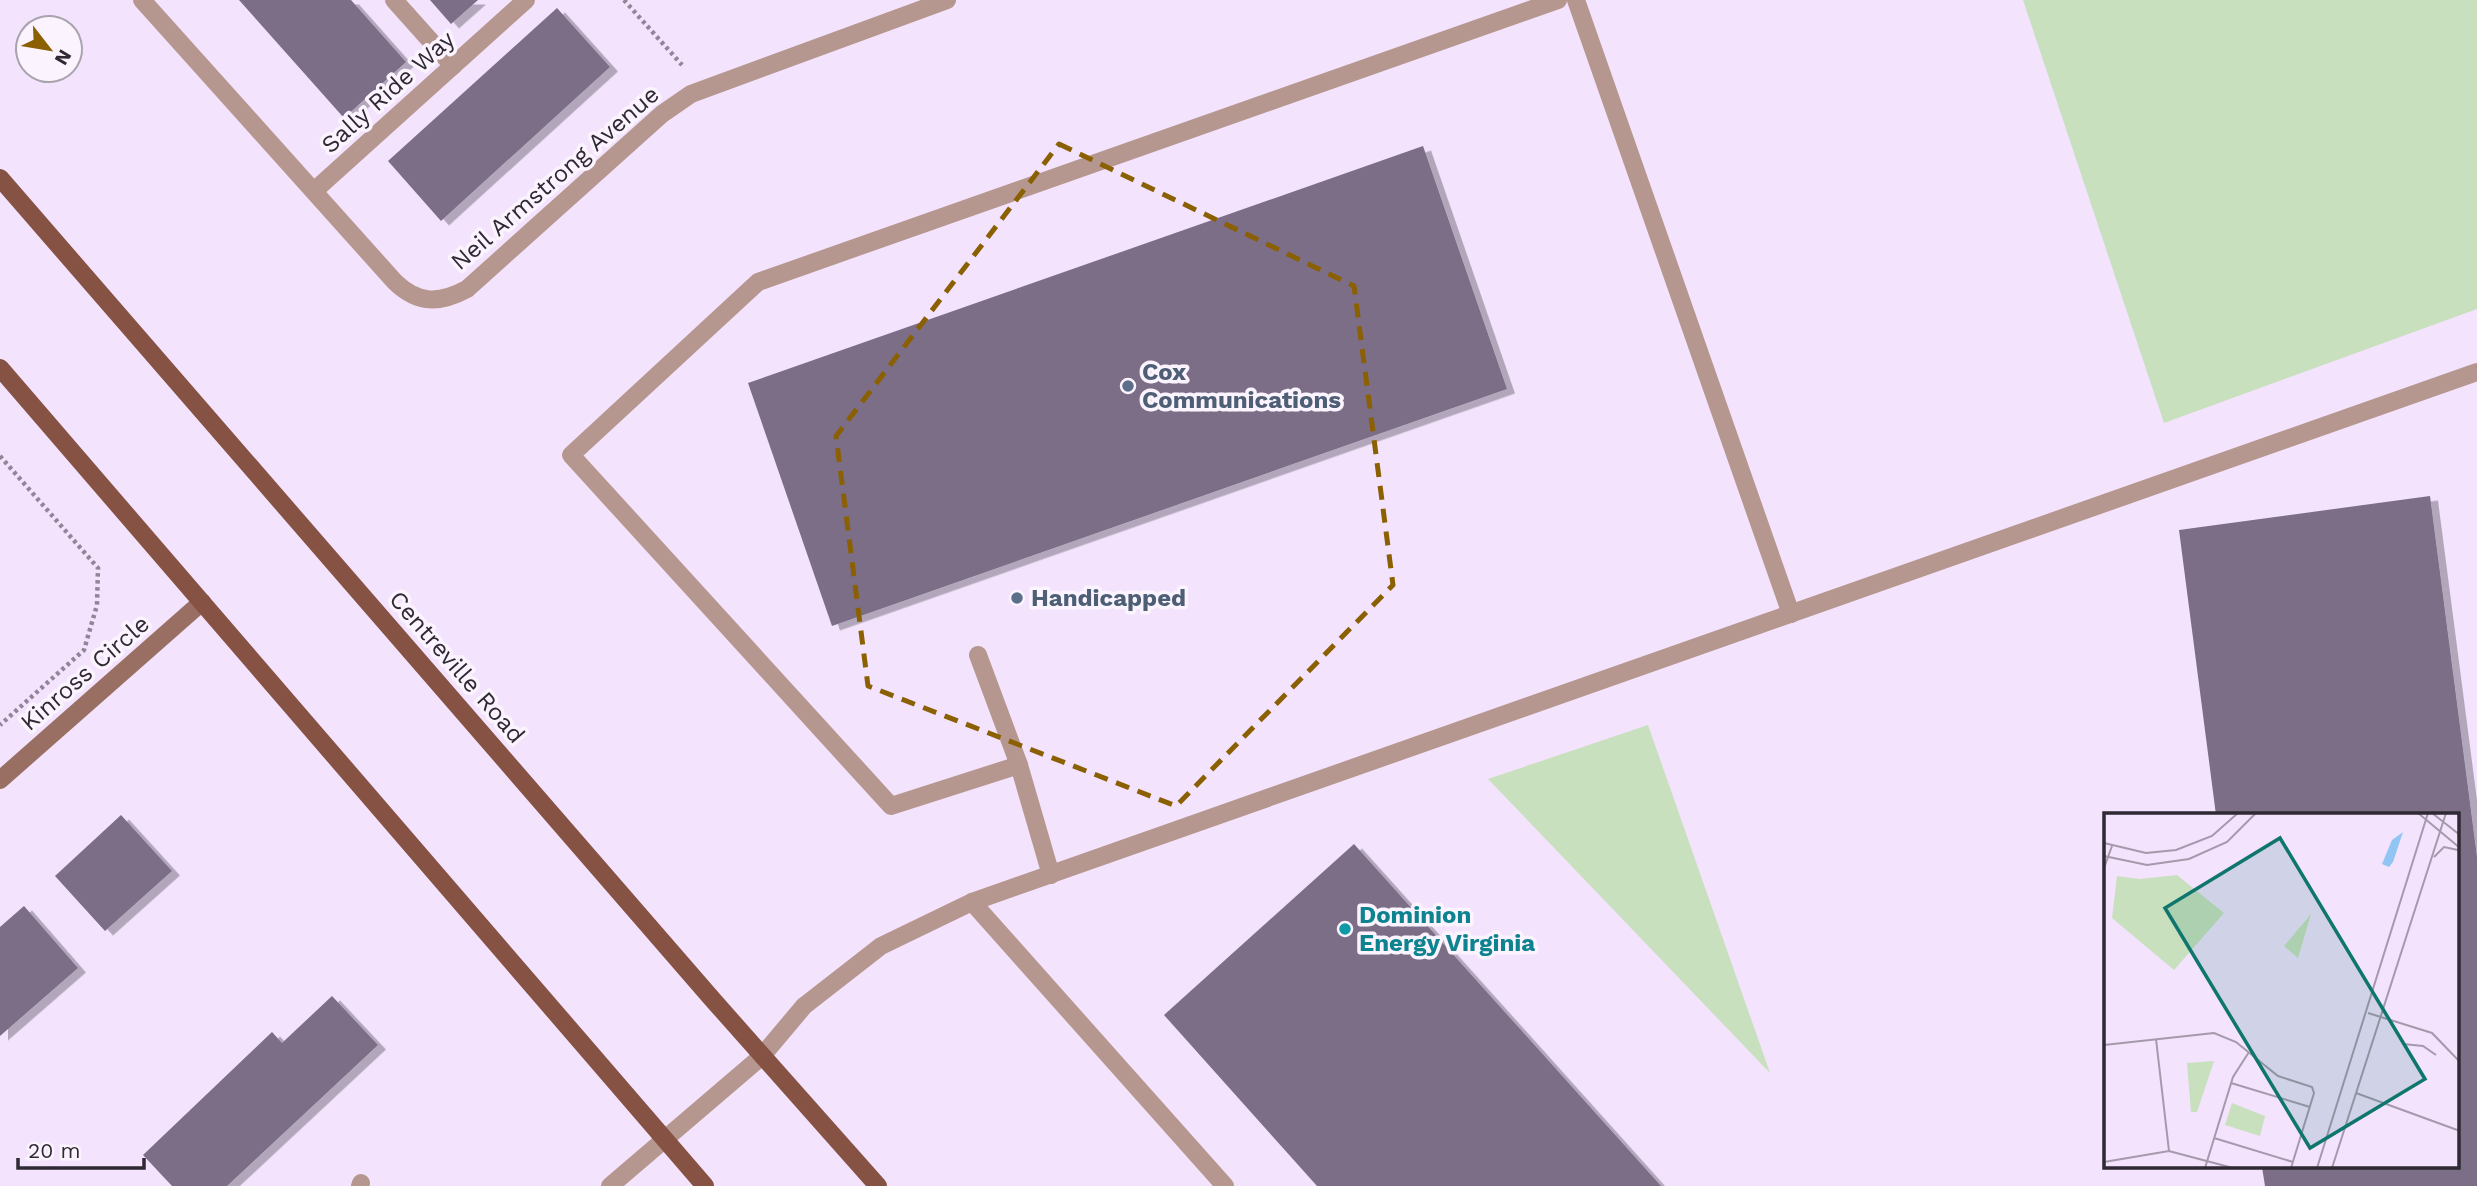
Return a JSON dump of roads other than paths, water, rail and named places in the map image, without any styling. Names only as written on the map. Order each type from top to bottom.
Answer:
[{"type":"main road","name":"Centreville Road","points":[[0,178],[878,1186]]},
{"type":"main road","points":[[0,368],[705,1186]]},
{"type":"street","name":"Neil Armstrong Avenue","points":[[142,0],[404,291],[424,300],[444,299],[467,289],[662,114],[702,88],[947,0]]},
{"type":"street","points":[[394,0],[453,66]]},
{"type":"street","name":"Sally Ride Way","points":[[314,191],[526,0]]},
{"type":"street","points":[[1019,765],[891,806],[572,456],[758,282],[1558,0]]},
{"type":"street","points":[[1576,0],[1791,614]]},
{"type":"street","points":[[610,1186],[762,1056],[804,1006],[881,946],[972,902],[2477,372]]},
{"type":"street","name":"Kinross Circle","points":[[0,780],[202,602]]},
{"type":"street","points":[[978,655],[1019,765],[1051,875]]},
{"type":"street","points":[[972,902],[1225,1186]]},
{"type":"place","name":"Cox Communications","points":[[1128,386]]},
{"type":"place","name":"Handicapped","points":[[1017,598]]},
{"type":"place","name":"Dominion Energy Virginia","points":[[1345,929]]}]
